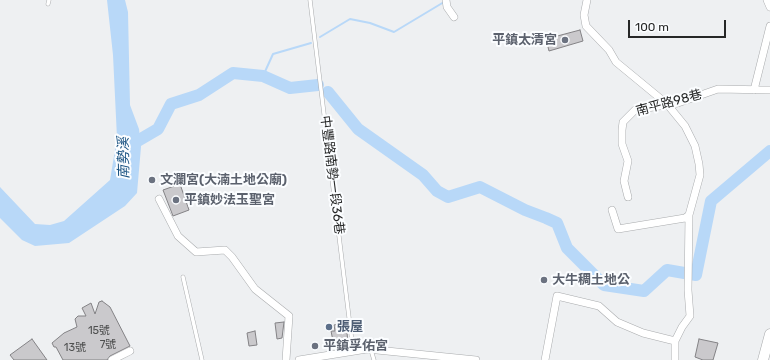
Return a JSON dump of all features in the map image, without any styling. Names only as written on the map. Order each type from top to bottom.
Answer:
[{"type":"street","points":[[587,0],[584,14],[586,26],[609,50],[616,62],[667,104],[685,126],[695,146],[700,175],[689,215],[690,316],[682,327],[675,341],[675,360]]},
{"type":"street","points":[[767,0],[770,7]]},
{"type":"street","points":[[446,2],[454,17]]},
{"type":"street","points":[[754,90],[770,26]]},
{"type":"street","name":"南平路98巷","points":[[628,197],[624,181],[628,161],[622,144],[624,122],[635,110],[702,96],[710,90],[770,90]]},
{"type":"street","points":[[159,199],[178,236],[196,252],[225,250],[232,257],[255,289],[289,316],[286,360]]},
{"type":"street","points":[[612,210],[618,229],[685,218],[689,215]]},
{"type":"street","points":[[545,360],[557,296],[599,306],[617,322],[643,333],[675,341]]},
{"type":"street","points":[[763,360],[770,334]]},
{"type":"street","points":[[112,360],[130,350]]},
{"type":"street","points":[[299,360],[353,350],[371,350],[476,360]]},
{"type":"lane","name":"中豐路南勢一段36巷","points":[[310,0],[353,350]]},
{"type":"lane","points":[[183,277],[202,360]]},
{"type":"lane","points":[[371,350],[374,360]]},
{"type":"water","name":"南勢溪","points":[[107,0],[125,0],[128,12],[130,105],[139,129],[141,147],[137,193],[125,206],[69,243],[35,246],[22,240],[0,218],[0,187],[35,224],[50,225],[64,221],[110,180],[117,138],[113,55]]},
{"type":"building","name":"平鎮太清宮","points":[[580,30],[583,41],[549,51],[546,39]]},
{"type":"building","name":"平鎮妙法玉聖宮","points":[[180,184],[189,210],[173,216],[163,190]]},
{"type":"building","points":[[102,301],[110,307],[130,346],[110,356],[107,360],[63,360],[52,343],[64,333],[77,327],[75,319],[78,316],[86,316],[82,308],[91,303],[95,314],[99,302]]},
{"type":"building","points":[[284,322],[282,338],[277,339],[275,323]]},
{"type":"building","points":[[346,322],[348,343],[334,346],[331,331],[335,331],[334,325]]},
{"type":"building","points":[[255,331],[257,345],[249,346],[247,333]]},
{"type":"building","points":[[32,339],[47,360],[14,360],[10,355]]},
{"type":"building","points":[[699,339],[718,343],[713,360],[703,360],[695,357]]},
{"type":"waterway","points":[[320,37],[350,19],[370,23],[394,32],[444,2]]},
{"type":"waterway","points":[[263,76],[273,54],[311,43]]},
{"type":"waterway","name":"南勢溪","points":[[125,145],[134,143],[158,129],[171,104],[199,95],[233,73],[263,76],[290,88],[318,85]]},
{"type":"waterway","points":[[328,92],[358,129],[423,175],[437,191],[448,197],[480,187],[525,210],[557,223],[567,248],[604,285],[644,291],[667,270],[696,275],[711,201],[770,151]]},
{"type":"place","name":"平鎮太清宮","points":[[565,40]]},
{"type":"place","name":"文瀾宮(大湳土地公廟)","points":[[152,180]]},
{"type":"place","name":"平鎮妙法玉聖宮","points":[[176,200]]},
{"type":"place","name":"大牛稠土地公","points":[[544,280]]},
{"type":"place","name":"張屋","points":[[329,327]]},
{"type":"place","name":"平鎮孚佑宮","points":[[315,346]]}]
